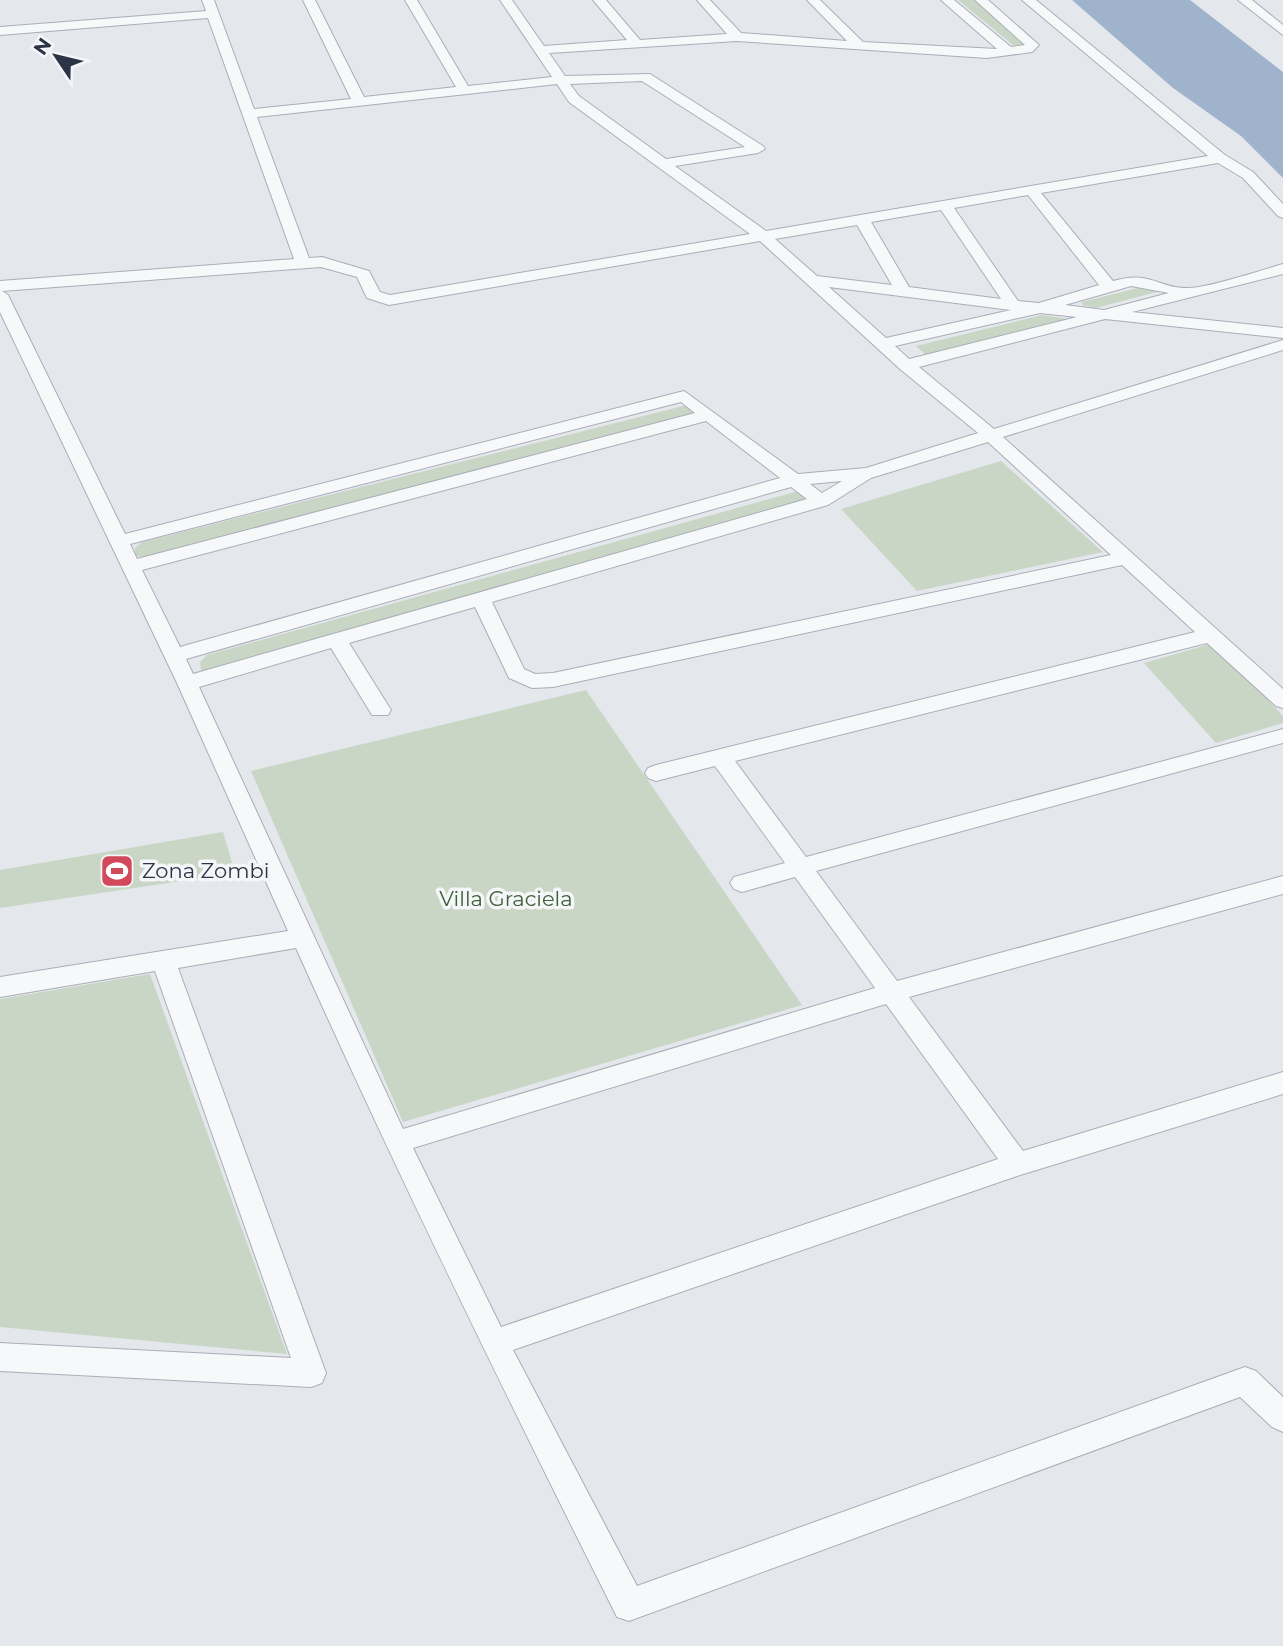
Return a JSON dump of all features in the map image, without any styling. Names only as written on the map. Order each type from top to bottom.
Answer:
[{"type":"street","points":[[309,0],[359,102]]},
{"type":"street","points":[[411,0],[464,90]]},
{"type":"street","points":[[506,0],[574,99],[763,236],[906,365],[993,437],[1283,701]]},
{"type":"street","points":[[599,0],[635,42]]},
{"type":"street","points":[[703,0],[737,37]]},
{"type":"street","points":[[813,0],[861,47]]},
{"type":"street","points":[[947,0],[1008,51]]},
{"type":"street","points":[[540,50],[737,37],[987,54],[1026,52],[1034,45],[981,0]]},
{"type":"street","points":[[1028,0],[1220,158],[1248,176],[1283,213]]},
{"type":"street","points":[[1244,0],[1283,31]]},
{"type":"street","points":[[0,31],[211,7],[303,263]]},
{"type":"street","points":[[249,114],[560,80],[645,77],[758,149],[665,163]]},
{"type":"street","points":[[0,286],[322,262],[363,274],[373,295],[389,300],[1220,158]]},
{"type":"street","points":[[1032,191],[1109,286]]},
{"type":"street","points":[[945,205],[1013,305]]},
{"type":"street","points":[[862,218],[904,290]]},
{"type":"street","points":[[906,365],[1182,293],[1280,273]]},
{"type":"street","points":[[810,280],[1039,308],[1283,333]]},
{"type":"street","points":[[883,344],[1039,308],[1109,286],[1140,280],[1182,293]]},
{"type":"street","points":[[0,295],[187,683],[396,1142],[494,1343],[629,1605],[1245,1381],[1283,1417]]},
{"type":"street","points":[[174,656],[794,480],[868,473],[993,437],[1283,345]]},
{"type":"street","points":[[119,541],[684,396],[821,500]]},
{"type":"street","points":[[131,567],[709,415]]},
{"type":"street","points":[[187,683],[821,500],[868,473]]},
{"type":"street","points":[[481,599],[516,673],[532,681],[553,680],[1126,558]]},
{"type":"street","points":[[656,773],[1211,635]]},
{"type":"street","points":[[337,641],[380,710]]},
{"type":"street","points":[[742,883],[1283,736]]},
{"type":"street","points":[[720,757],[1017,1164]]},
{"type":"street","points":[[396,1142],[890,993],[1283,885]]},
{"type":"street","points":[[0,987],[303,938]]},
{"type":"street","points":[[0,1357],[311,1373],[163,960]]},
{"type":"street","points":[[494,1343],[1017,1164],[1283,1083]]},
{"type":"green space","points":[[958,0],[975,0],[1027,45],[1013,45]]},
{"type":"green space","points":[[1150,285],[1160,291],[1096,308],[1082,305],[1082,302]]},
{"type":"green space","points":[[1042,315],[1069,319],[926,355],[916,346]]},
{"type":"green space","points":[[691,404],[702,412],[145,557],[135,556],[135,548],[142,542]]},
{"type":"green space","points":[[1001,461],[1103,552],[917,591],[841,509]]},
{"type":"green space","points":[[802,490],[815,499],[212,672],[201,671],[200,662],[207,655]]},
{"type":"green space","points":[[1214,643],[1283,716],[1283,723],[1216,743],[1144,663]]},
{"type":"green space","name":"Villa Graciela","points":[[586,690],[802,1005],[403,1122],[251,771]]},
{"type":"green space","name":"Zona Zombi","points":[[223,832],[235,873],[0,908],[0,870]]},
{"type":"green space","points":[[150,974],[287,1354],[0,1327],[0,999]]},
{"type":"water","points":[[1072,0],[1190,0],[1283,72],[1283,178],[1241,136],[1173,88]]},
{"type":"place","name":"Zona Zombi","points":[[117,871]]}]
